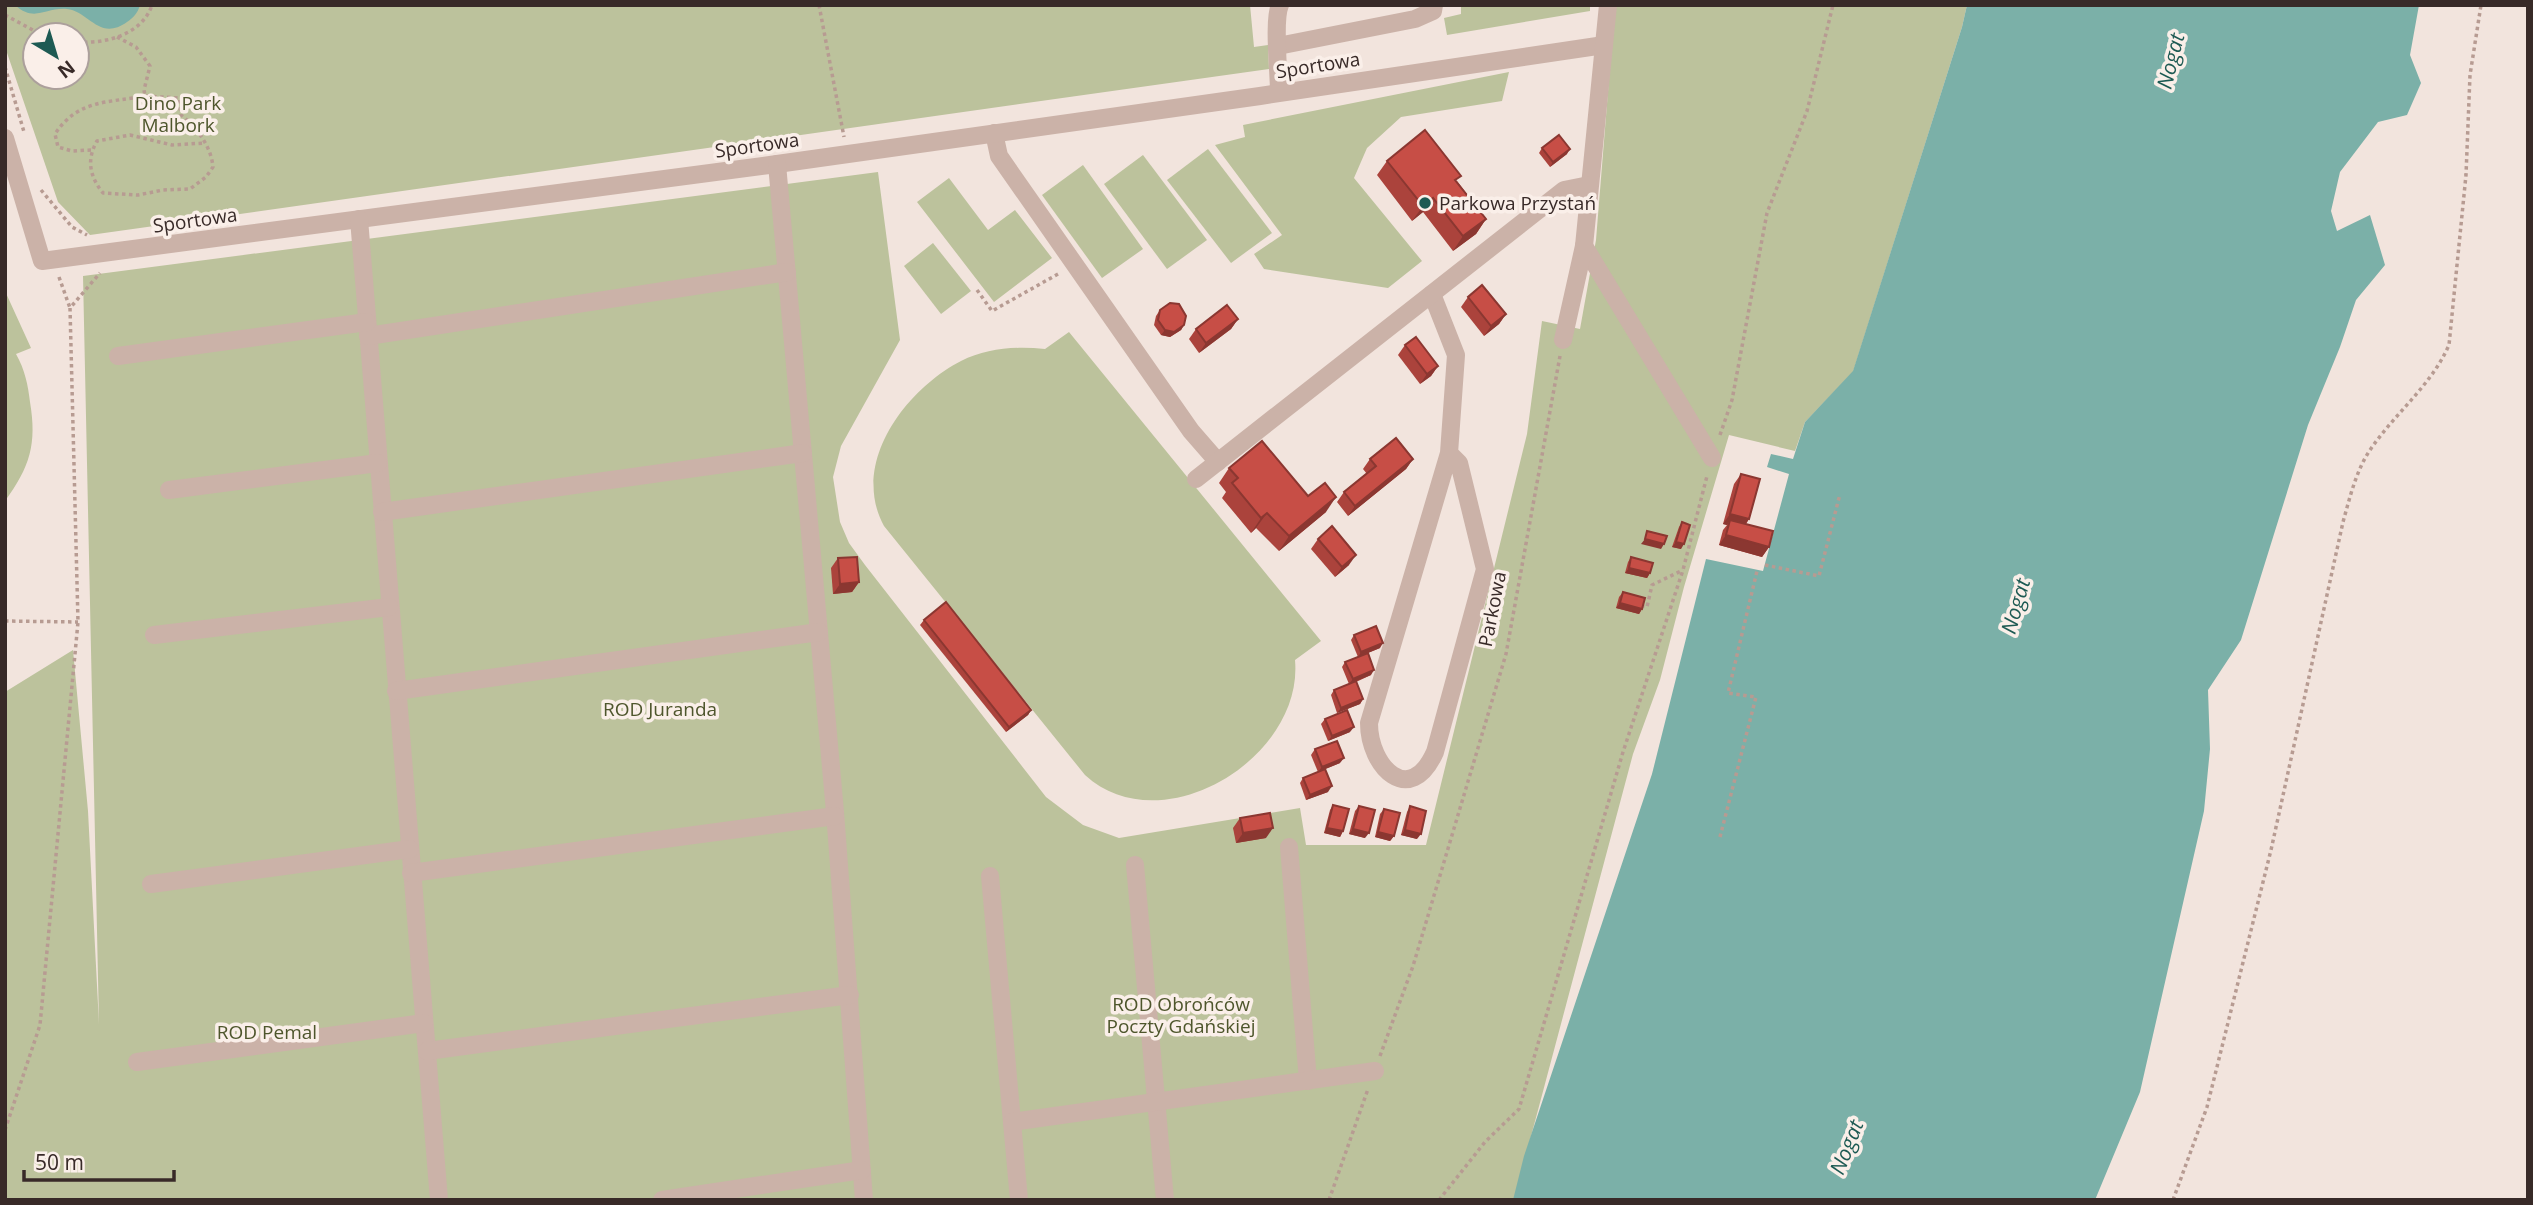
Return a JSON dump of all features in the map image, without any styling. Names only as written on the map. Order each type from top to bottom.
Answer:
[{"type":"street","points":[[1279,92],[1276,27],[1280,5]]},
{"type":"street","points":[[1278,46],[1415,19],[1433,11],[1434,5]]},
{"type":"street","points":[[1563,340],[1584,246],[1608,5]]},
{"type":"street","name":"Sportowa","points":[[5,138],[42,261],[777,164],[1604,45]]},
{"type":"street","points":[[994,133],[999,156],[1191,431],[1218,462]]},
{"type":"street","points":[[777,164],[835,816],[864,1200]]},
{"type":"street","points":[[1196,479],[1564,190],[1589,185]]},
{"type":"street","points":[[359,219],[439,1200]]},
{"type":"street","points":[[1584,246],[1712,458]]},
{"type":"street","points":[[118,356],[367,329],[787,272]]},
{"type":"street","points":[[1432,294],[1456,355],[1449,453],[1369,723],[1369,736],[1376,757],[1391,776],[1402,780],[1415,777],[1424,770],[1434,752],[1485,569],[1459,463],[1449,453]]},
{"type":"street","points":[[382,512],[803,453]]},
{"type":"street","points":[[169,490],[378,463]]},
{"type":"street","points":[[154,635],[389,607]]},
{"type":"street","points":[[396,691],[819,632]]},
{"type":"street","points":[[411,873],[835,816]]},
{"type":"street","points":[[1289,847],[1308,1081]]},
{"type":"street","points":[[151,884],[410,849]]},
{"type":"street","points":[[1135,864],[1165,1200]]},
{"type":"street","points":[[990,876],[1019,1200]]},
{"type":"street","points":[[427,1051],[850,995]]},
{"type":"street","points":[[137,1062],[424,1023]]},
{"type":"street","points":[[1012,1122],[1375,1071]]},
{"type":"street","points":[[662,1200],[862,1170]]},
{"type":"path","points":[[91,42],[104,42],[117,37],[140,23],[152,5]]},
{"type":"path","points":[[819,5],[847,154]]},
{"type":"path","points":[[1439,1200],[1485,1142],[1519,1109],[1623,752],[1683,570],[1712,458],[1732,400],[1767,213],[1807,111],[1833,5]]},
{"type":"path","points":[[2173,1200],[2207,1107],[2271,850],[2343,522],[2359,471],[2377,441],[2436,370],[2449,345],[2466,175],[2470,75],[2481,5]]},
{"type":"path","points":[[5,15],[21,24]]},
{"type":"path","points":[[117,37],[136,47],[150,66],[145,96]]},
{"type":"path","points":[[5,67],[27,140]]},
{"type":"path","points":[[91,150],[72,151],[58,147],[55,134],[64,121],[79,109],[95,104],[145,96],[179,98],[181,115],[197,128],[205,144],[212,158],[213,167],[206,177],[190,189],[163,190],[138,195],[103,193],[93,182],[89,164],[91,150],[97,141],[130,135],[172,145],[205,144]]},
{"type":"path","points":[[5,1130],[40,1025],[78,622],[70,308],[100,274],[102,253],[101,242],[72,228],[41,189]]},
{"type":"path","points":[[977,290],[992,311],[1075,264]]},
{"type":"path","name":"Parkowa","points":[[1329,1200],[1413,966],[1506,654],[1563,340]]},
{"type":"path","points":[[1765,565],[1819,576],[1840,494]]},
{"type":"path","points":[[1641,606],[1647,607],[1652,585],[1683,570]]},
{"type":"path","points":[[1720,837],[1756,697],[1728,693],[1758,571]]},
{"type":"path","points":[[5,621],[78,622]]},
{"type":"green space","name":"Dino Park Malbork","points":[[5,5],[1250,5],[1254,47],[1268,45],[1269,69],[90,235],[58,202],[5,47]]},
{"type":"green space","points":[[1461,5],[1590,5],[1590,11],[1447,35],[1444,18],[1461,14]]},
{"type":"green space","points":[[1615,5],[1967,5],[1853,372],[1805,422],[1795,451],[1729,435],[1684,587],[1660,680],[1633,754],[1514,1200],[5,1200],[5,692],[73,650],[88,811],[99,1024],[83,276],[878,172],[900,340],[841,446],[833,477],[840,522],[849,543],[865,565],[1046,797],[1083,825],[1119,838],[1300,808],[1306,845],[1426,845],[1527,434],[1542,321],[1580,329],[1596,240]]},
{"type":"green space","points":[[1509,72],[1502,101],[1401,117],[1367,148],[1354,178],[1422,261],[1388,288],[1264,269],[1254,254],[1282,235],[1215,145],[1245,137],[1243,125]]},
{"type":"green space","points":[[1208,149],[1272,233],[1231,263],[1167,180]]},
{"type":"green space","points":[[1143,155],[1207,240],[1167,269],[1104,184]]},
{"type":"green space","points":[[1083,165],[1143,249],[1102,278],[1042,195]]},
{"type":"green space","points":[[949,178],[988,230],[1015,210],[1052,258],[994,302],[917,202]]},
{"type":"green space","points":[[933,243],[971,291],[941,314],[904,266]]},
{"type":"green space","points":[[5,291],[31,348],[16,354],[27,384],[33,430],[26,466],[5,501]]},
{"type":"green space","points":[[1069,332],[1321,641],[1295,660],[1292,696],[1277,729],[1253,758],[1222,780],[1187,795],[1151,800],[1116,794],[1085,775],[884,526],[875,502],[874,478],[879,454],[889,431],[921,390],[961,361],[981,353],[1002,349],[1045,349]]},
{"type":"water","points":[[15,5],[140,5],[137,13],[129,20],[109,29],[67,9],[34,14]]},
{"type":"water","name":"Nogat","points":[[1967,5],[2419,5],[2410,55],[2421,83],[2407,115],[2378,122],[2340,172],[2331,211],[2337,231],[2370,215],[2385,265],[2356,300],[2308,425],[2241,640],[2208,690],[2210,749],[2204,811],[2140,1092],[2095,1200],[1513,1200],[1524,1156],[1652,774],[1706,559],[1763,571],[1789,474],[1767,467],[1771,454],[1793,459],[1805,422],[1853,371]]},
{"type":"building","points":[[1425,130],[1461,176],[1455,180],[1486,219],[1463,236],[1433,198],[1423,206],[1387,161]]},
{"type":"building","points":[[1559,135],[1570,149],[1553,162],[1542,148]]},
{"type":"building","points":[[1482,285],[1506,314],[1491,326],[1468,297]]},
{"type":"building","points":[[1170,303],[1179,304],[1186,316],[1184,325],[1174,332],[1165,330],[1158,320],[1160,310]]},
{"type":"building","points":[[1227,305],[1238,319],[1206,343],[1196,329]]},
{"type":"building","points":[[1416,337],[1438,366],[1427,374],[1405,345]]},
{"type":"building","points":[[1396,438],[1413,459],[1355,506],[1344,492],[1376,466],[1370,459]]},
{"type":"building","points":[[1262,441],[1308,496],[1325,483],[1336,497],[1289,536],[1267,513],[1261,518],[1232,483],[1238,478],[1229,468]]},
{"type":"building","points":[[1741,474],[1760,479],[1749,519],[1730,514]]},
{"type":"building","points":[[1730,520],[1773,531],[1769,547],[1726,535]]},
{"type":"building","points":[[1682,522],[1690,525],[1684,544],[1676,542]]},
{"type":"building","points":[[1332,526],[1356,555],[1342,567],[1318,539]]},
{"type":"building","points":[[1647,531],[1667,536],[1664,544],[1645,539]]},
{"type":"building","points":[[857,557],[859,582],[840,584],[838,558]]},
{"type":"building","points":[[1631,557],[1653,563],[1650,573],[1629,568]]},
{"type":"building","points":[[1623,592],[1645,598],[1642,609],[1620,603]]},
{"type":"building","points":[[946,602],[1031,710],[1009,727],[924,620]]},
{"type":"building","points":[[1376,626],[1383,643],[1361,652],[1354,635]]},
{"type":"building","points":[[1368,653],[1374,670],[1353,679],[1345,662]]},
{"type":"building","points":[[1356,681],[1363,699],[1341,708],[1334,690]]},
{"type":"building","points":[[1347,710],[1354,727],[1332,736],[1325,719]]},
{"type":"building","points":[[1337,741],[1344,758],[1322,767],[1315,749]]},
{"type":"building","points":[[1325,769],[1332,786],[1310,795],[1303,778]]},
{"type":"building","points":[[1333,805],[1349,809],[1343,831],[1327,828]]},
{"type":"building","points":[[1359,806],[1375,810],[1369,833],[1353,829]]},
{"type":"building","points":[[1410,806],[1426,811],[1421,834],[1405,830]]},
{"type":"building","points":[[1384,809],[1400,813],[1394,836],[1378,832]]},
{"type":"building","points":[[1270,813],[1273,828],[1243,833],[1240,818]]},
{"type":"place","name":"Parkowa Przystań","points":[[1425,203]]},
{"type":"park label","name":"ROD Juranda","points":[[660,709]]},
{"type":"park label","name":"ROD Obrońców Poczty Gdańskiej","points":[[1181,1015]]},
{"type":"park label","name":"ROD Pemal","points":[[267,1032]]}]
